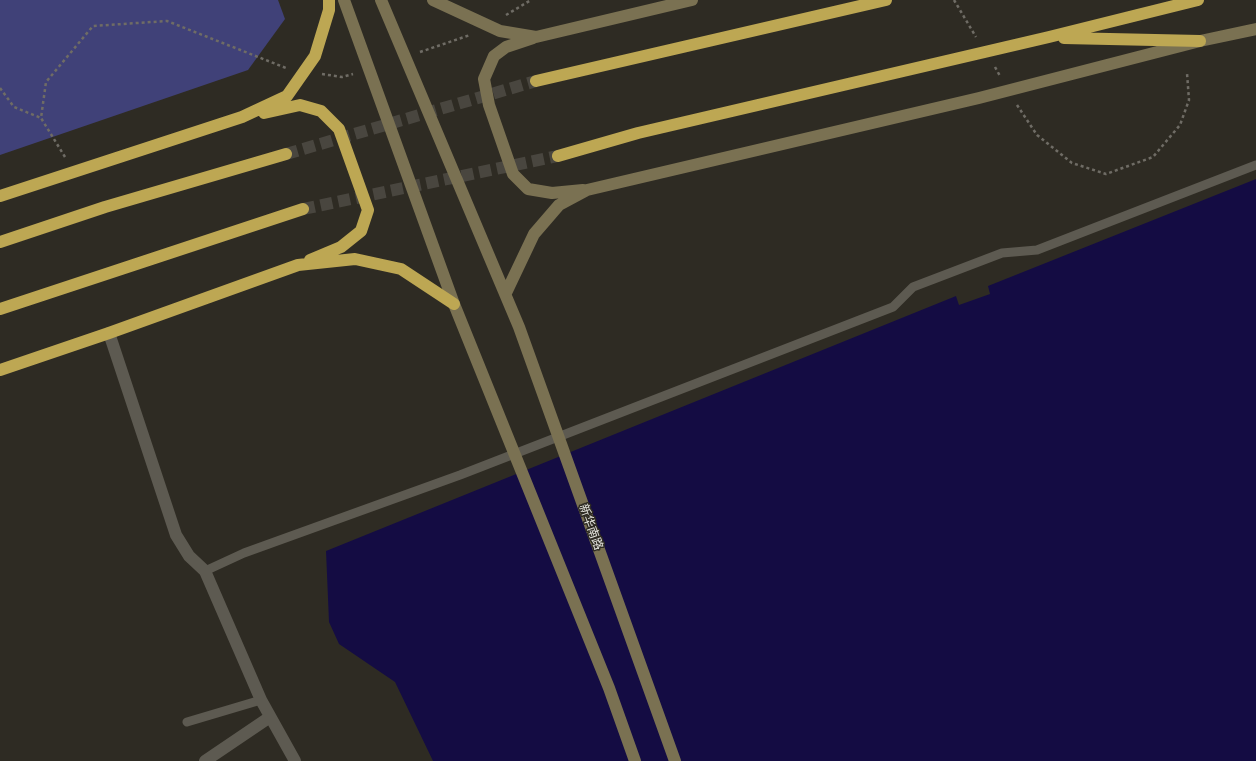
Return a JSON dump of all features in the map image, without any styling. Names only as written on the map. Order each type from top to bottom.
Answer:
[{"type":"highway","points":[[242,117],[287,96],[315,56],[329,10],[329,0]]},
{"type":"highway","points":[[536,81],[886,0]]},
{"type":"highway","points":[[558,156],[638,133],[1049,37],[1198,0]]},
{"type":"highway","points":[[1049,37],[1200,41]]},
{"type":"highway","points":[[0,196],[242,117],[300,105],[321,111],[339,129],[368,210],[361,232],[341,247],[298,265],[109,333],[0,370]]},
{"type":"highway","points":[[0,242],[105,207],[286,154]]},
{"type":"highway","points":[[0,309],[303,209]]},
{"type":"highway","points":[[298,265],[355,259],[401,269],[454,304]]},
{"type":"main road","points":[[344,0],[454,304],[609,688],[634,761]]},
{"type":"main road","name":"新华南路","points":[[381,0],[506,293],[675,761]]},
{"type":"main road","points":[[433,0],[500,31],[536,37]]},
{"type":"main road","points":[[692,0],[536,37],[506,47],[494,56],[484,79],[489,105],[513,174],[528,189],[552,193],[587,190],[979,98],[1200,41],[1256,29]]},
{"type":"main road","points":[[506,293],[534,234],[559,205],[587,190]]},
{"type":"street","points":[[109,333],[176,535],[189,556],[205,571],[261,700],[296,761]]},
{"type":"street","points":[[205,761],[270,717]]},
{"type":"lane","points":[[205,571],[244,553],[460,474],[893,307],[913,287],[1002,253],[1037,250],[1256,165]]},
{"type":"lane","points":[[187,722],[261,700]]},
{"type":"path","points":[[505,15],[531,0]]},
{"type":"path","points":[[954,0],[978,40]]},
{"type":"path","points":[[41,118],[46,82],[93,26],[167,21],[250,55],[290,69]]},
{"type":"path","points":[[415,54],[466,38],[472,34]]},
{"type":"path","points":[[994,66],[1002,80]]},
{"type":"path","points":[[320,74],[342,77],[357,73]]},
{"type":"path","points":[[1014,100],[1038,135],[1072,163],[1106,174],[1152,157],[1180,125],[1189,100],[1187,73]]},
{"type":"path","points":[[0,88],[14,107],[41,118],[74,172]]},
{"type":"shaded area","points":[[0,0],[278,0],[285,19],[248,70],[0,155]]},
{"type":"shaded area","points":[[1256,179],[1256,761],[433,761],[395,682],[339,644],[329,622],[326,551],[956,296],[959,305],[990,294],[988,286]]},
{"type":"tunnel","points":[[286,154],[536,81]]},
{"type":"tunnel","points":[[303,209],[558,156]]}]
